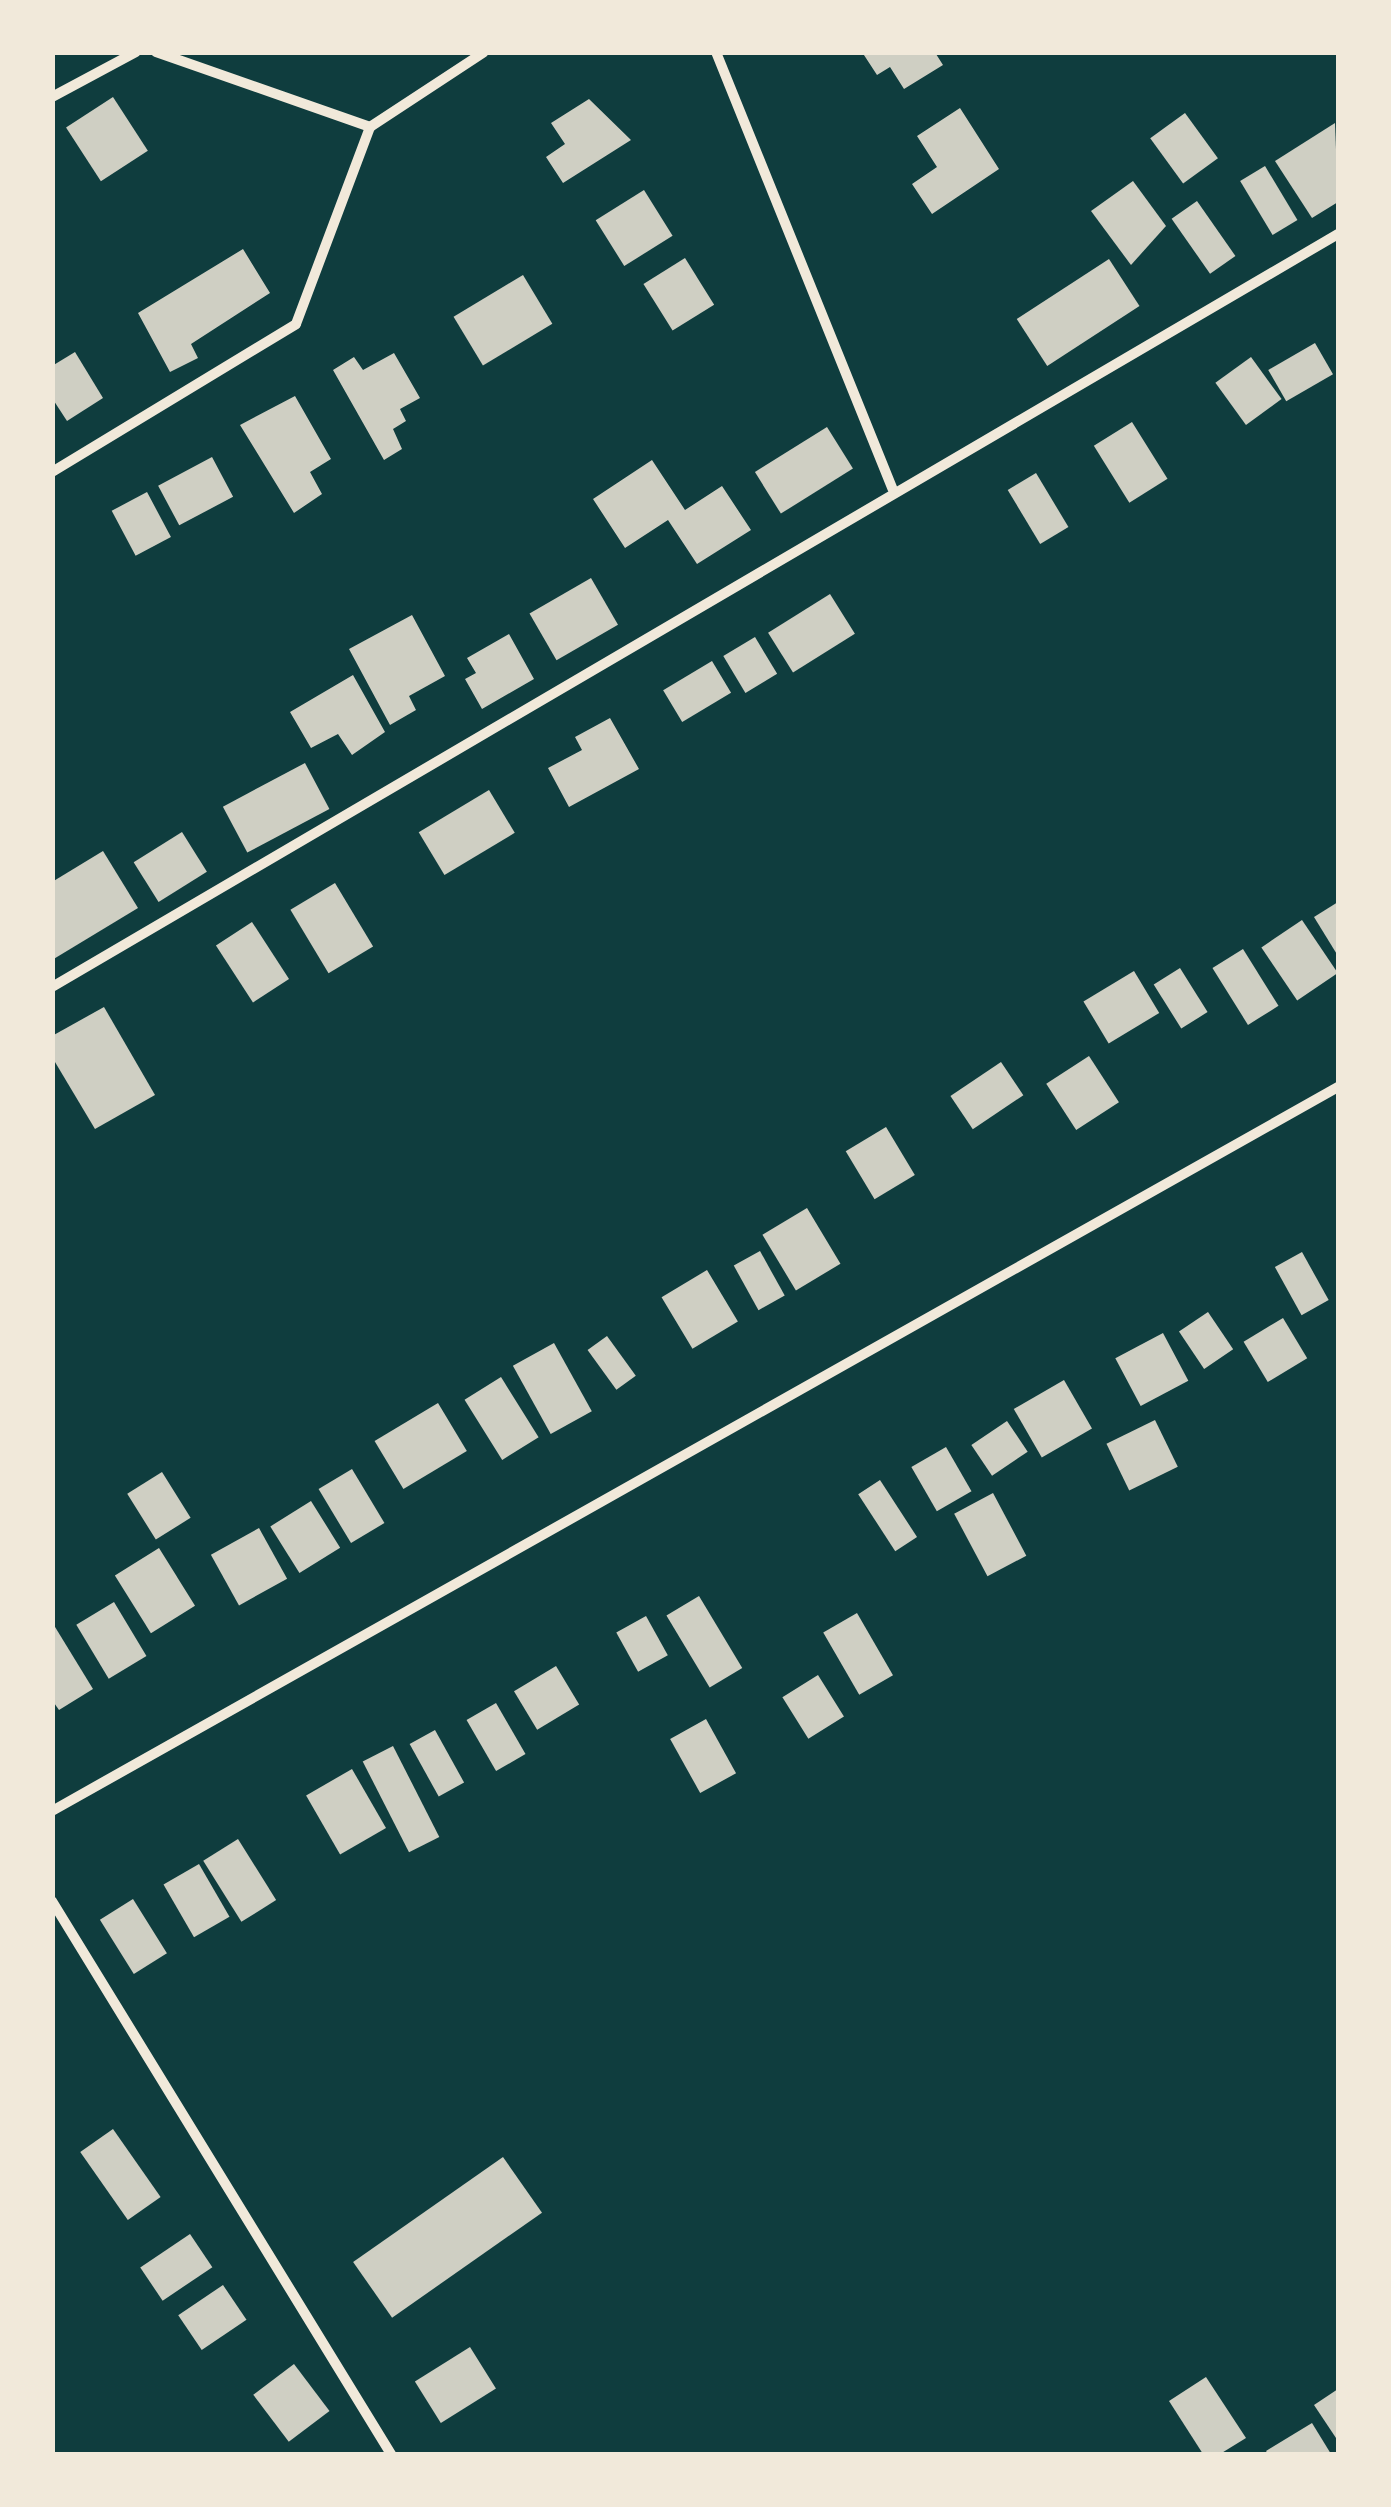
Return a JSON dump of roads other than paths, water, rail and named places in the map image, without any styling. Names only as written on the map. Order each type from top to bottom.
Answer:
[{"type":"street","points":[[52,97],[136,52]]},
{"type":"street","points":[[156,52],[370,127]]},
{"type":"street","points":[[52,472],[296,324],[370,127],[484,52]]},
{"type":"street","points":[[716,52],[893,489]]},
{"type":"street","points":[[52,987],[893,489],[1005,436],[1338,234]]},
{"type":"street","points":[[52,1810],[1338,1086]]},
{"type":"street","points":[[52,1901],[391,2454]]}]
